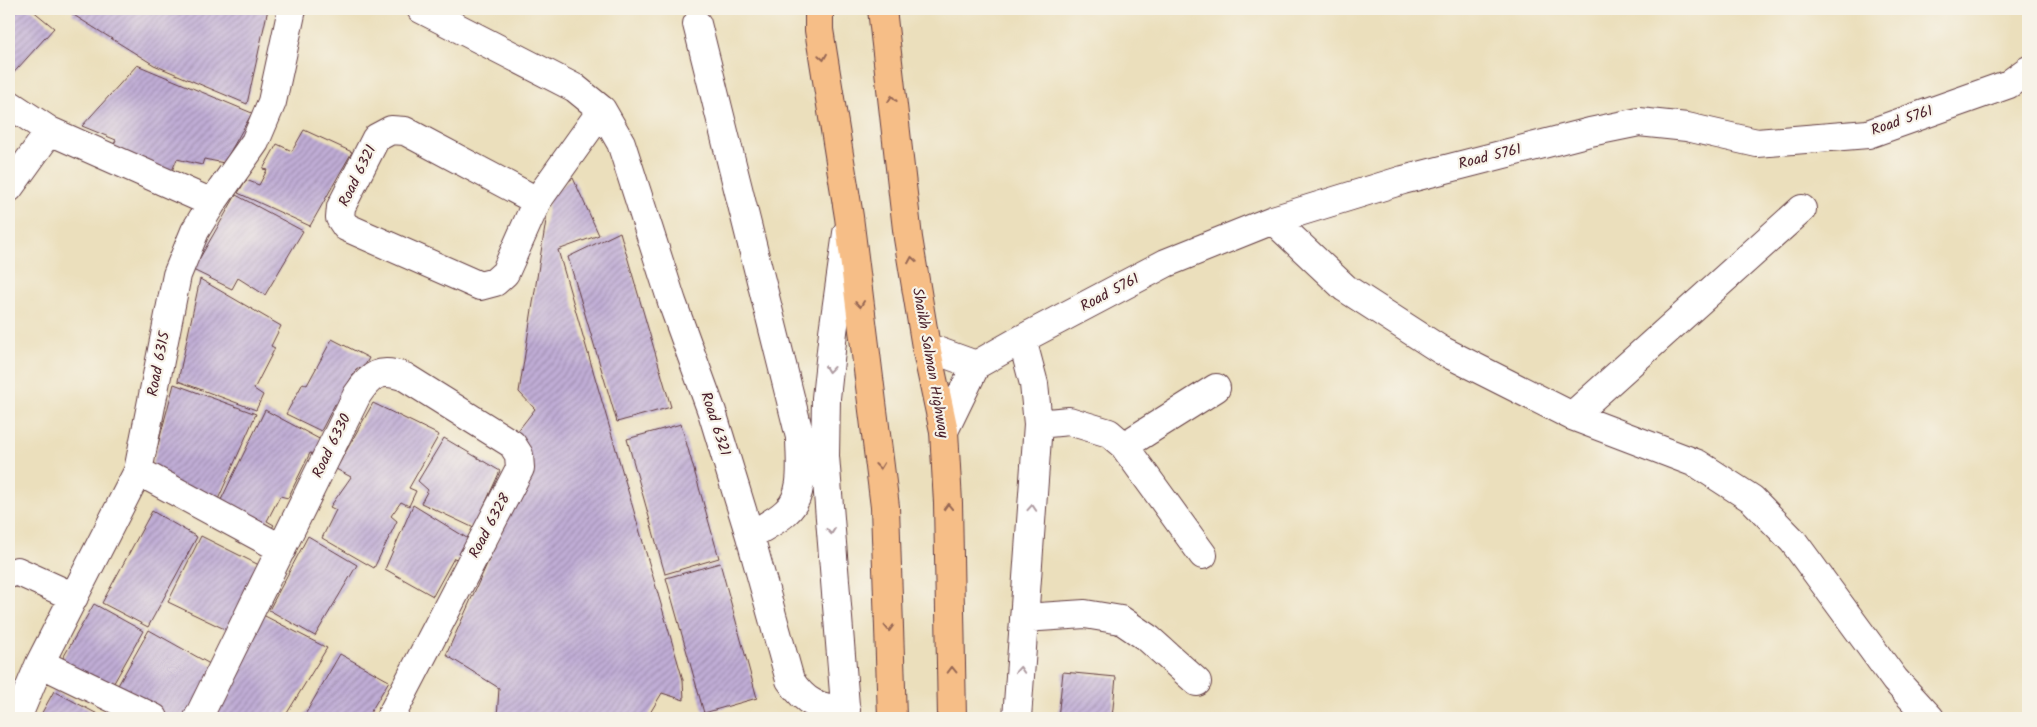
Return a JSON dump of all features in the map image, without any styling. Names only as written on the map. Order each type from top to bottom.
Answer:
[{"type":"main road","points":[[819,9],[819,30],[850,217],[885,507],[892,718]]},
{"type":"main road","name":"Shaikh Salman Highway","points":[[882,9],[908,238],[926,347],[944,431],[948,503],[952,718]]},
{"type":"street","name":"Road 6315","points":[[17,718],[40,663],[138,471],[176,275],[195,231],[212,203],[255,142],[269,110],[292,9]]},
{"type":"street","name":"Road 6321","points":[[421,9],[575,88],[602,110],[621,143],[672,302],[712,412],[750,536],[790,680],[800,696],[816,705],[846,714]]},
{"type":"street","points":[[697,24],[800,437],[798,493],[788,512],[750,536]]},
{"type":"street","name":"Road 5761","points":[[976,365],[1166,263],[1273,220],[1403,180],[1590,132],[1639,122],[1687,127],[1757,143],[1868,134],[2009,84],[2028,70]]},
{"type":"street","points":[[9,104],[50,131],[212,203]]},
{"type":"street","name":"Road 6321","points":[[537,200],[405,131],[391,130],[376,138],[341,207],[340,218],[346,227],[480,286],[495,282],[505,274],[537,200],[602,110]]},
{"type":"street","points":[[9,188],[50,131]]},
{"type":"street","points":[[1572,416],[1802,209]]},
{"type":"street","points":[[846,714],[825,456],[827,389],[833,332],[850,217]]},
{"type":"street","points":[[1273,220],[1345,288],[1441,350],[1572,416],[1698,464],[1752,499],[1793,540],[1895,680],[1930,718]]},
{"type":"street","points":[[1017,718],[1038,424],[1034,384],[1022,339]]},
{"type":"street","points":[[926,347],[976,365],[944,431]]},
{"type":"street","name":"Road 6330","points":[[198,718],[357,395],[367,381],[378,373],[392,373],[404,377]]},
{"type":"street","name":"Road 6328","points":[[390,718],[520,468],[519,455],[512,444],[404,377]]},
{"type":"street","points":[[1124,446],[1216,388]]},
{"type":"street","points":[[1038,424],[1069,421],[1109,433],[1124,446],[1203,555]]},
{"type":"street","points":[[138,471],[282,548]]},
{"type":"street","points":[[9,574],[17,571],[74,597]]},
{"type":"street","points":[[1024,618],[1085,614],[1121,620],[1149,639],[1196,682]]},
{"type":"street","points":[[40,663],[154,718]]},
{"type":"building","points":[[9,9],[31,9],[54,28],[9,78]]},
{"type":"building","points":[[75,9],[268,9],[247,104],[154,65],[72,14]]},
{"type":"building","points":[[137,65],[252,113],[224,163],[204,159],[202,165],[177,159],[171,173],[111,150],[116,140],[82,126]]},
{"type":"building","points":[[304,130],[352,152],[310,226],[238,193],[246,180],[259,185],[267,170],[263,169],[277,144],[292,151]]},
{"type":"building","points":[[573,178],[599,235],[558,250],[683,680],[684,700],[662,693],[647,718],[497,718],[499,688],[446,655],[527,475],[517,432],[535,409],[519,392],[550,195]]},
{"type":"building","points":[[236,195],[303,231],[265,295],[238,278],[232,289],[193,270]]},
{"type":"building","points":[[620,232],[671,407],[617,422],[568,257]]},
{"type":"building","points":[[200,279],[281,326],[271,346],[275,348],[254,389],[263,395],[256,410],[178,381]]},
{"type":"building","points":[[332,339],[369,358],[363,369],[357,368],[346,387],[352,390],[343,406],[335,404],[321,431],[286,414],[303,383],[307,385]]},
{"type":"building","points":[[174,384],[256,414],[216,504],[151,471]]},
{"type":"building","points":[[373,403],[439,435],[409,488],[416,491],[409,506],[401,502],[391,516],[397,521],[374,568],[322,538],[336,510],[330,507],[351,477],[336,469]]},
{"type":"building","points":[[265,410],[323,441],[319,455],[310,453],[288,498],[280,496],[267,521],[274,525],[269,532],[218,506]]},
{"type":"building","points":[[681,424],[719,558],[665,574],[627,439]]},
{"type":"building","points":[[444,438],[500,471],[474,528],[421,503],[428,490],[418,481]]},
{"type":"building","points":[[413,505],[470,540],[463,561],[454,558],[433,596],[385,569]]},
{"type":"building","points":[[152,511],[197,537],[148,627],[102,603]]},
{"type":"building","points":[[201,536],[267,569],[235,634],[168,602]]},
{"type":"building","points":[[308,536],[357,565],[315,636],[269,610]]},
{"type":"building","points":[[720,563],[757,698],[704,713],[666,578]]},
{"type":"building","points":[[94,604],[143,631],[110,690],[60,663]]},
{"type":"building","points":[[263,615],[327,648],[284,718],[208,718]]},
{"type":"building","points":[[149,630],[217,668],[188,718],[168,718],[116,689]]},
{"type":"building","points":[[340,654],[389,681],[367,718],[303,718]]},
{"type":"building","points":[[1063,672],[1116,677],[1112,718],[1058,718]]},
{"type":"building","points":[[54,691],[105,718],[39,718]]}]
